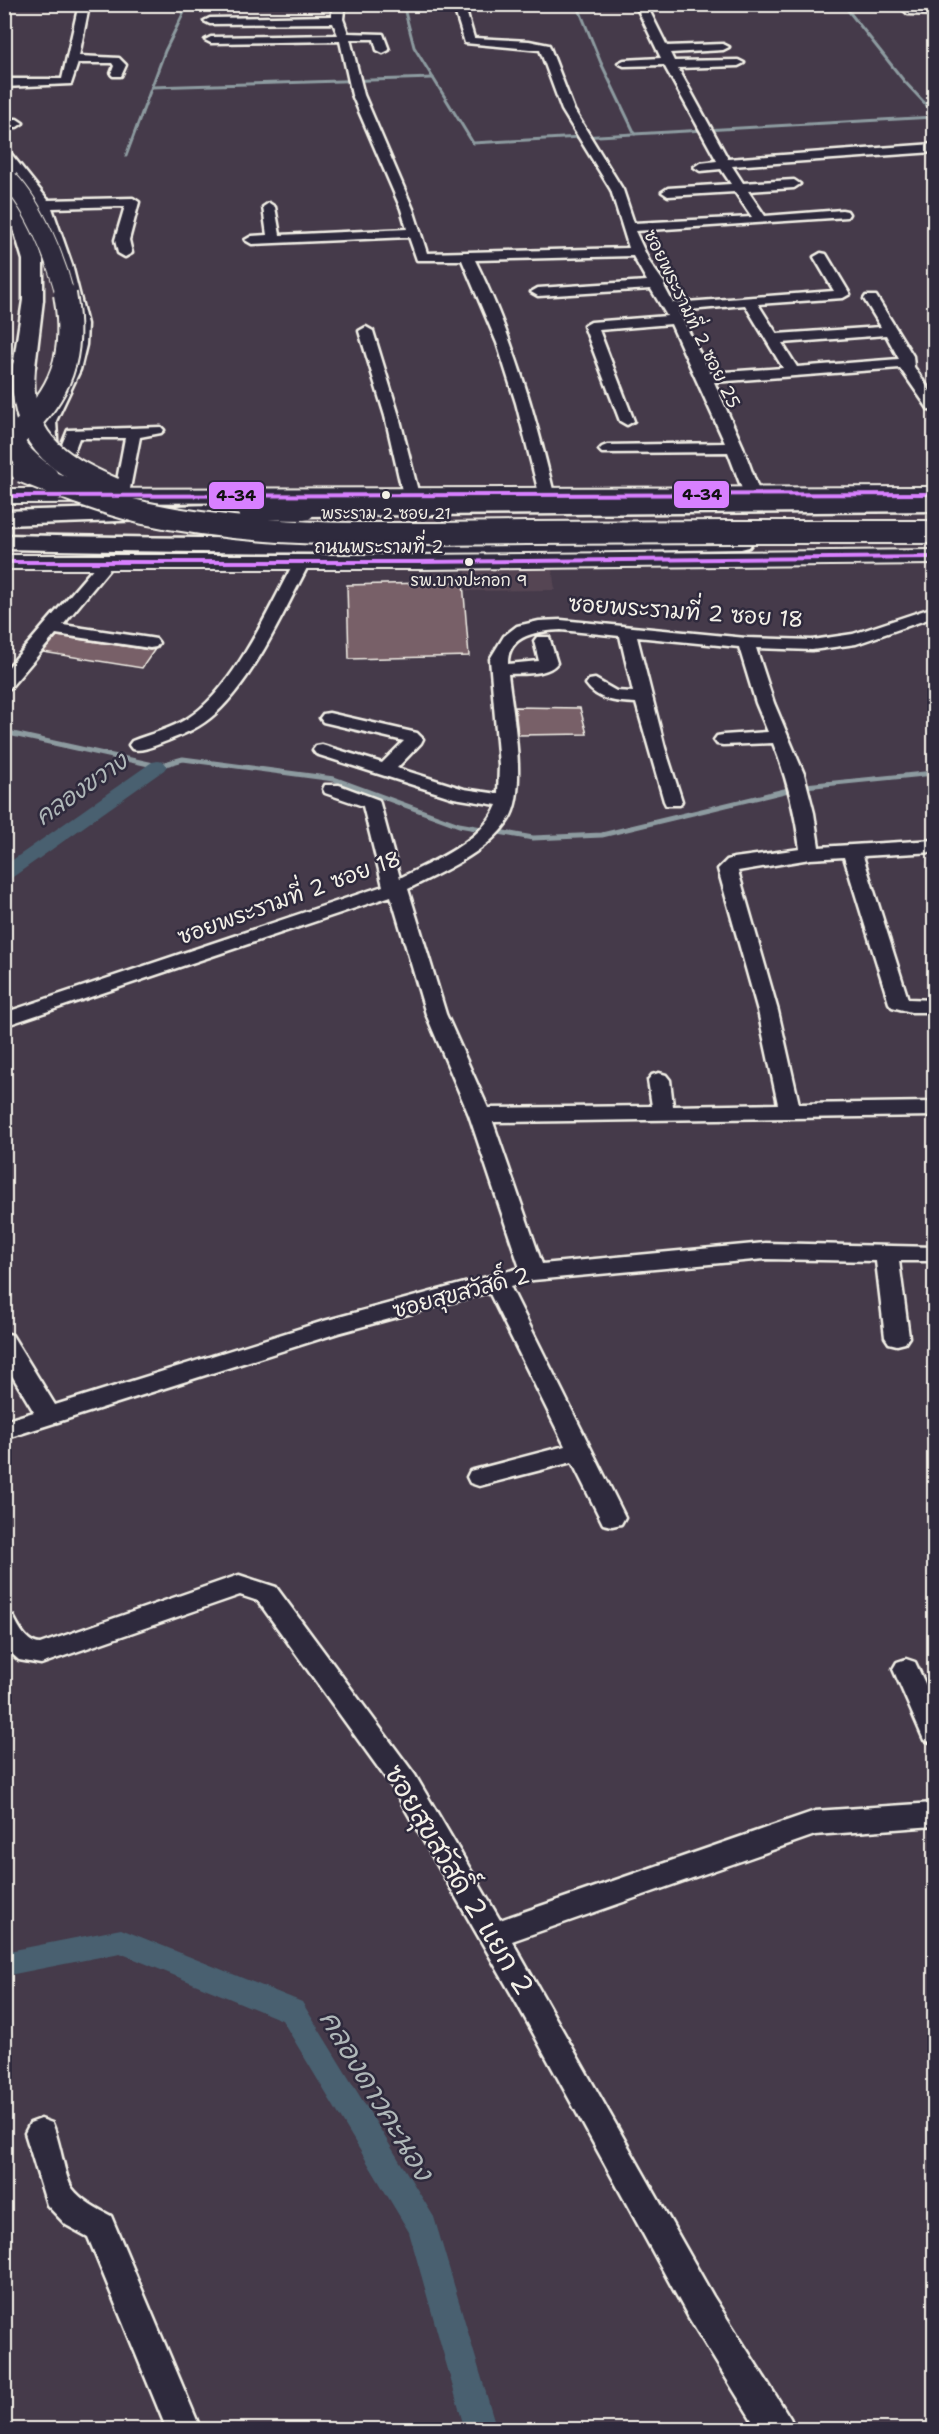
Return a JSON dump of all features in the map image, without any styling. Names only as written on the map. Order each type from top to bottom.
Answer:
[{"type":"main road","points":[[4,446],[29,426],[47,403],[64,375],[70,349],[64,294],[44,232],[23,193],[6,172]]},
{"type":"main road","points":[[6,172],[33,260],[33,300],[24,367],[24,408],[35,432],[65,463],[111,488],[159,502],[242,514],[304,518],[554,528],[934,532]]},
{"type":"main road","points":[[4,215],[14,233],[15,296],[10,327]]},
{"type":"main road","points":[[4,418],[11,444],[22,459],[50,479],[99,504],[166,524],[220,533],[287,538],[934,517]]},
{"type":"main road","points":[[32,469],[63,489],[133,498],[197,510],[305,519],[934,517]]},
{"type":"main road","points":[[24,496],[934,494]]},
{"type":"main road","points":[[109,495],[186,503],[271,508],[934,504]]},
{"type":"main road","points":[[109,495],[160,516],[217,525],[330,533],[934,532]]},
{"type":"main road","points":[[109,495],[204,533],[259,542],[310,546],[934,546]]},
{"type":"main road","name":"ถนนพระรามที่ 2","points":[[4,518],[322,509],[934,510]]},
{"type":"main road","name":"ถนนพระรามที่ 2","points":[[4,542],[282,547],[549,546],[934,540]]},
{"type":"main road","name":"ถนนพระรามที่ 2","points":[[4,562],[934,557]]},
{"type":"street","name":"ซอยพระรามที่ 2 ซอย 25","points":[[458,4],[469,41],[544,47],[568,110],[588,138],[617,190],[637,252],[658,284],[706,378],[752,494]]},
{"type":"street","points":[[640,4],[723,164],[761,220]]},
{"type":"street","points":[[903,4],[912,12],[934,12]]},
{"type":"street","points":[[4,83],[67,82],[74,59],[83,6]]},
{"type":"street","points":[[252,9],[250,18],[252,22]]},
{"type":"street","points":[[210,21],[252,22],[337,15],[355,82],[374,137],[407,209],[422,256],[467,257],[637,252]]},
{"type":"street","points":[[211,40],[379,36],[383,50]]},
{"type":"street","points":[[624,63],[667,59],[723,47]]},
{"type":"street","points":[[74,59],[115,60],[120,65],[117,74]]},
{"type":"street","points":[[667,59],[738,63]]},
{"type":"street","points":[[700,167],[934,148]]},
{"type":"street","points":[[4,153],[44,204],[71,284],[80,324],[79,345],[73,370],[49,421],[50,455],[32,469]]},
{"type":"street","points":[[6,172],[15,178],[42,241],[60,306],[65,336],[64,362],[35,423],[24,496]]},
{"type":"street","points":[[668,192],[794,184]]},
{"type":"street","points":[[44,204],[133,202],[122,240],[124,253]]},
{"type":"street","points":[[269,207],[274,239]]},
{"type":"street","name":"ซอยพระรามที่ 2 ซอย 25","points":[[629,227],[842,214]]},
{"type":"street","points":[[252,240],[413,233]]},
{"type":"street","points":[[467,257],[486,295],[513,368],[531,429],[546,494]]},
{"type":"street","points":[[627,421],[591,326],[750,302],[843,294],[821,257]]},
{"type":"street","points":[[538,292],[658,284]]},
{"type":"street","points":[[871,299],[906,356],[905,363],[934,407]]},
{"type":"street","points":[[750,302],[792,371]]},
{"type":"street","points":[[772,339],[891,330]]},
{"type":"street","points":[[366,331],[392,416],[411,495]]},
{"type":"street","points":[[706,378],[905,363]]},
{"type":"street","points":[[32,469],[65,456],[73,433],[156,430]]},
{"type":"street","points":[[4,453],[32,469],[109,495],[133,432]]},
{"type":"street","points":[[607,450],[735,447]]},
{"type":"street","points":[[24,496],[50,475],[32,469]]},
{"type":"street","points":[[4,684],[108,561]]},
{"type":"street","points":[[138,745],[195,722],[216,702],[232,683],[250,655],[302,562]]},
{"type":"street","name":"ซอยพระรามที่ 2 ซอย 18","points":[[4,1020],[395,888],[449,860],[476,841],[500,819],[507,801],[508,769],[499,658],[506,643],[520,629],[561,626],[746,643],[834,643],[856,639],[934,612]]},
{"type":"street","points":[[51,628],[150,643]]},
{"type":"street","points":[[627,631],[643,698],[673,801]]},
{"type":"street","points":[[499,669],[543,666],[548,663],[543,641]]},
{"type":"street","points":[[746,643],[765,703],[800,792],[810,853]]},
{"type":"street","points":[[595,684],[600,691],[607,694],[643,698]]},
{"type":"street","points":[[329,718],[411,736],[414,740],[412,743],[386,770]]},
{"type":"street","points":[[723,740],[780,737]]},
{"type":"street","points":[[322,750],[461,794],[507,801]]},
{"type":"street","points":[[332,789],[372,804],[395,888],[436,1014],[480,1115],[533,1272]]},
{"type":"street","points":[[790,1112],[768,1011],[728,869],[734,864],[810,853],[934,846]]},
{"type":"street","points":[[852,851],[899,1003],[911,1006],[934,1006]]},
{"type":"street","points":[[659,1080],[663,1112]]},
{"type":"street","points":[[480,1115],[934,1109]]},
{"type":"street","name":"ซอยสุขสวัสดิ์ 2","points":[[4,1430],[332,1327],[533,1272],[765,1251],[934,1254]]},
{"type":"street","points":[[887,1253],[897,1337]]},
{"type":"street","points":[[496,1282],[612,1517]]},
{"type":"street","points":[[4,1341],[49,1414]]},
{"type":"street","points":[[479,1477],[580,1451]]},
{"type":"street","name":"ซอยสุขสวัสดิ์ 2 แยก 2","points":[[4,1623],[20,1647],[30,1653],[41,1654],[239,1585],[267,1594],[405,1783],[493,1935],[701,2307],[778,2430]]},
{"type":"street","points":[[906,1670],[934,1732]]},
{"type":"street","points":[[493,1935],[815,1823],[934,1814]]},
{"type":"street","points":[[41,2133],[58,2195],[77,2214],[100,2227],[184,2430]]},
{"type":"shaded area","points":[[552,567],[555,590],[467,591],[466,569]]},
{"type":"building","points":[[463,582],[469,656],[349,659],[347,585]]},
{"type":"building","points":[[57,636],[155,649],[142,668],[43,652]]},
{"type":"building","points":[[515,707],[580,708],[587,734],[518,735]]},
{"type":"waterway","points":[[126,156],[165,51],[188,4]]},
{"type":"waterway","points":[[403,4],[414,47],[473,143],[635,134]]},
{"type":"waterway","points":[[577,4],[601,63],[635,134]]},
{"type":"waterway","points":[[843,4],[904,81],[934,113]]},
{"type":"waterway","points":[[152,87],[433,78]]},
{"type":"waterway","points":[[635,134],[934,117]]},
{"type":"waterway","points":[[4,732],[158,766],[183,759],[334,779],[459,825],[533,838],[602,835],[805,786],[934,773]]},
{"type":"waterway","name":"คลองขวาง","points":[[4,875],[158,766]]},
{"type":"waterway","name":"คลองดาวคะนอง","points":[[4,1964],[121,1941],[292,2011],[423,2227],[481,2430]]},
{"type":"transit line","name":"4-34","points":[[4,496],[934,494]]},
{"type":"transit line","name":"4-34","points":[[4,562],[420,562],[934,557]]},
{"type":"place","name":"พระราม 2 ซอย 21","points":[[386,495]]},
{"type":"place","name":"รพ.บางปะกอก 9","points":[[469,562]]}]
